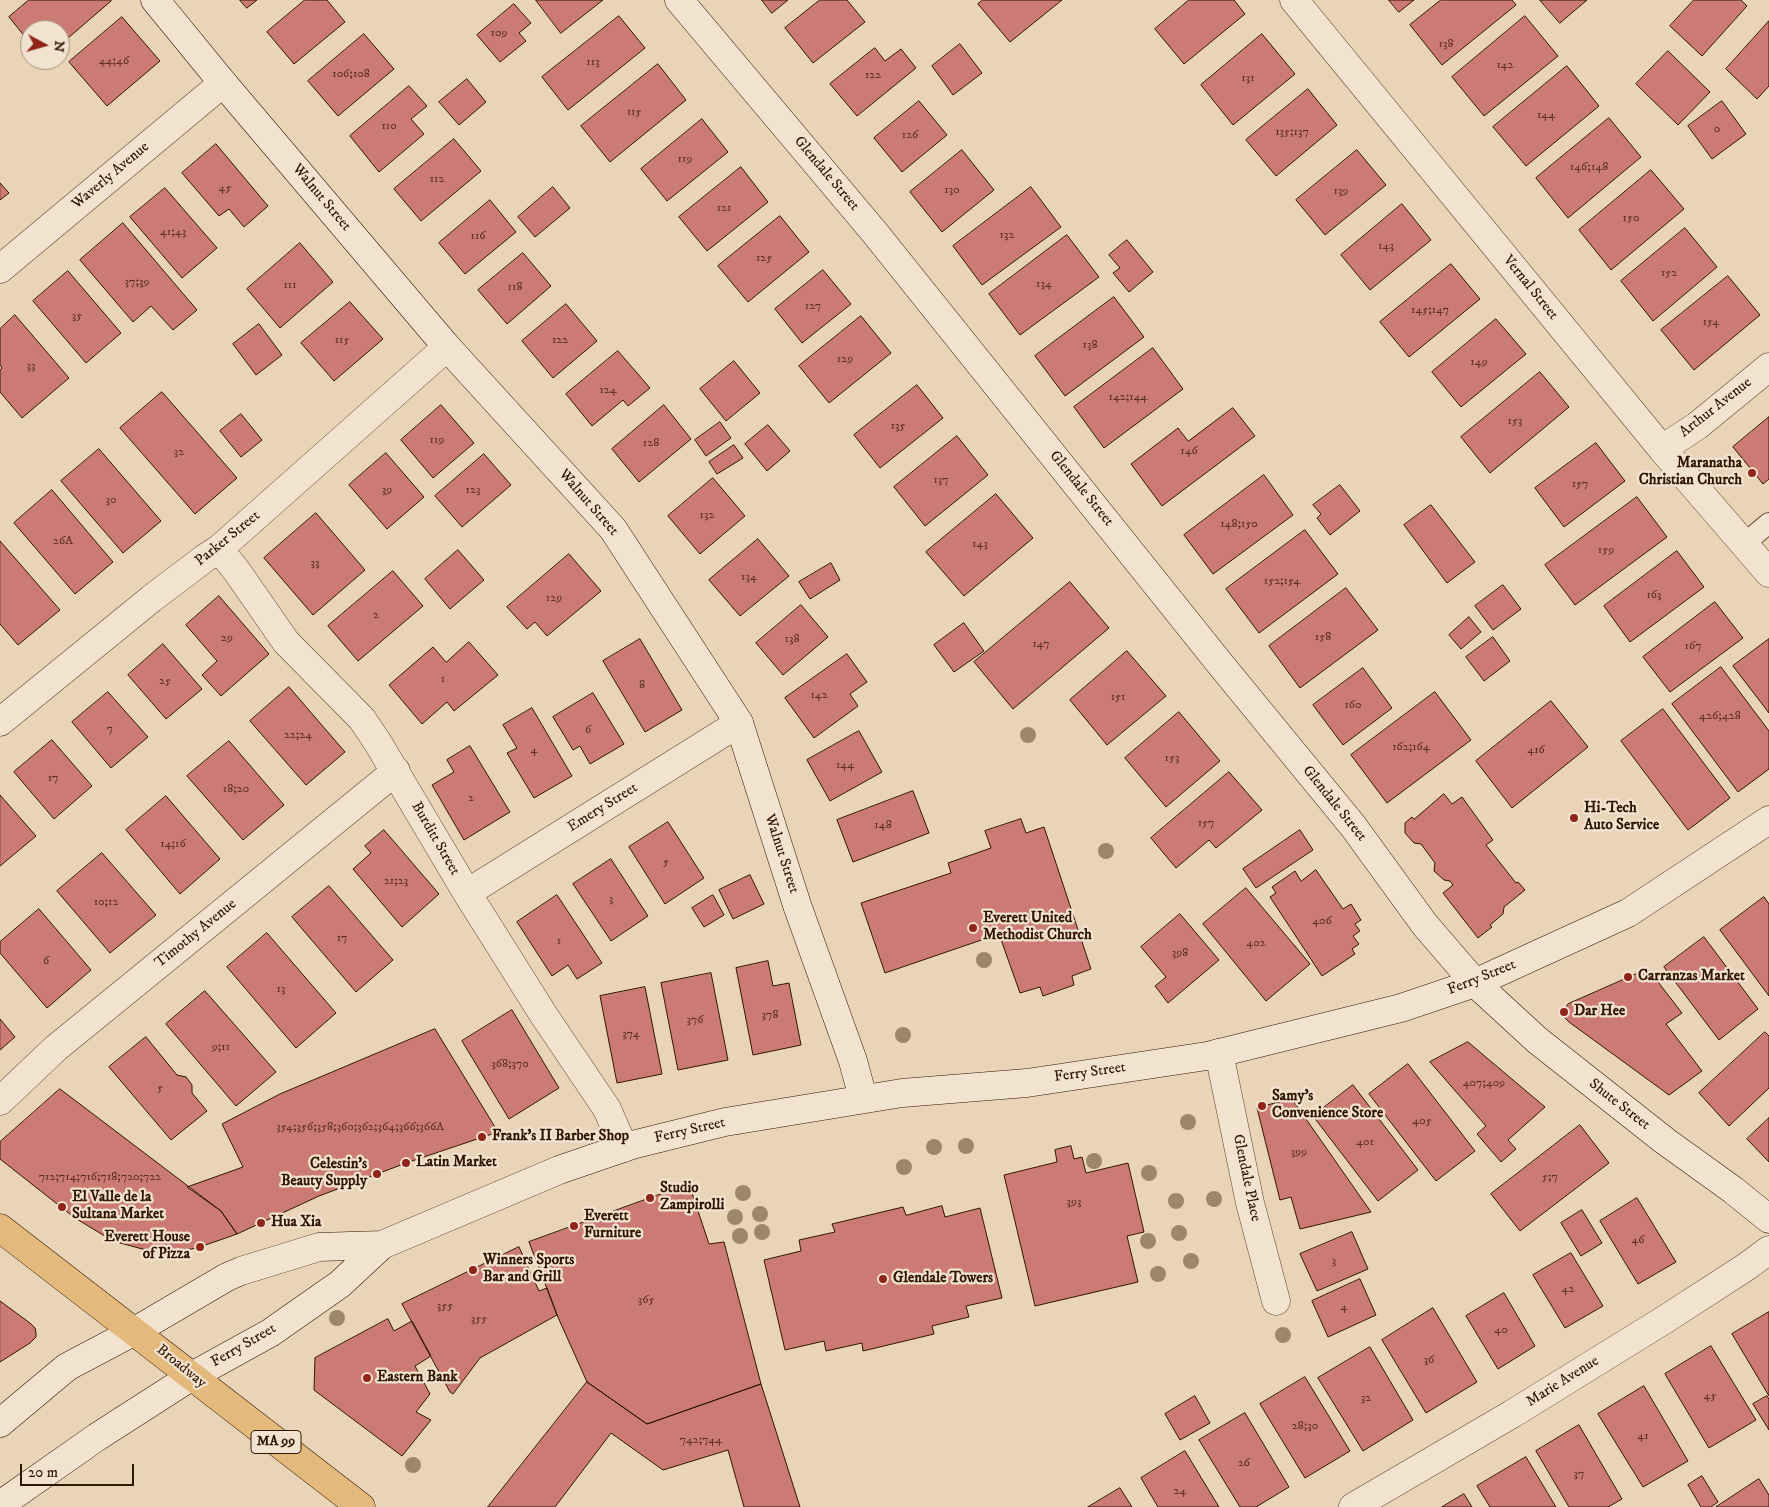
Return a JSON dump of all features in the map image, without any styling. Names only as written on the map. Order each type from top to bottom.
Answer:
[{"type":"main road","name":"Broadway","points":[[0,1228],[361,1507]]},
{"type":"street","name":"Walnut Street","points":[[155,0],[447,347],[613,529],[739,723],[794,896],[852,1061],[863,1098]]},
{"type":"street","name":"Glendale Street","points":[[679,0],[876,233],[1221,665],[1353,826],[1425,924],[1475,982]]},
{"type":"street","name":"Vernal Street","points":[[1294,0],[1662,448],[1769,573]]},
{"type":"street","name":"Waverly Avenue","points":[[0,269],[223,83]]},
{"type":"street","name":"Parker Street","points":[[0,722],[151,599],[205,558],[219,550],[447,347]]},
{"type":"street","name":"Arthur Avenue","points":[[1662,448],[1697,426],[1769,367]]},
{"type":"street","name":"Burditt Street","points":[[219,550],[236,570],[286,642],[362,719],[396,771],[467,893],[543,1014],[607,1109],[624,1148]]},
{"type":"street","name":"Emery Street","points":[[467,893],[739,723]]},
{"type":"street","name":"Timothy Avenue","points":[[0,1101],[56,1048],[396,771]]},
{"type":"street","name":"Ferry Street","points":[[0,1505],[97,1437],[192,1376],[270,1333],[340,1284],[382,1245],[550,1173],[624,1148],[726,1122],[863,1098],[928,1090],[1027,1083],[1219,1054],[1401,1008],[1475,982],[1628,913],[1769,820]]},
{"type":"street","name":"Shute Street","points":[[1475,982],[1544,1046],[1665,1141],[1733,1190],[1769,1219]]},
{"type":"street","name":"Glendale Place","points":[[1219,1054],[1250,1202],[1276,1301]]},
{"type":"street","name":"Ferry Street","points":[[0,1423],[67,1367],[135,1331],[227,1277],[319,1247],[382,1245]]},
{"type":"street","name":"Marie Avenue","points":[[1353,1507],[1551,1390],[1713,1289],[1761,1258],[1769,1250]]},
{"type":"lane","points":[[1744,544],[1769,523]]},
{"type":"building","points":[[29,0],[111,0],[70,36],[70,20],[20,20],[20,31],[9,17]]},
{"type":"building","points":[[240,0],[257,0],[247,8]]},
{"type":"building","points":[[305,0],[327,0],[345,22],[294,64],[267,32]]},
{"type":"building","points":[[536,0],[603,0],[561,33]]},
{"type":"building","points":[[762,0],[788,0],[772,13]]},
{"type":"building","points":[[820,0],[847,0],[865,22],[813,63],[785,28]]},
{"type":"building","points":[[983,0],[1062,0],[1010,42],[978,4]]},
{"type":"building","points":[[1189,0],[1234,0],[1245,14],[1184,64],[1155,29]]},
{"type":"building","points":[[1389,0],[1414,0],[1399,12]]},
{"type":"building","points":[[1441,0],[1512,0],[1516,5],[1442,65],[1410,25]]},
{"type":"building","points":[[1540,0],[1587,0],[1560,23]]},
{"type":"building","points":[[1694,0],[1741,0],[1747,6],[1702,56],[1670,26]]},
{"type":"building","points":[[514,4],[531,23],[519,33],[526,41],[500,62],[477,35]]},
{"type":"building","points":[[619,16],[645,48],[568,110],[542,77]]},
{"type":"building","points":[[1525,16],[1558,56],[1484,116],[1452,77]]},
{"type":"building","points":[[122,17],[160,61],[107,106],[70,61]]},
{"type":"building","points":[[1769,21],[1769,86],[1757,99],[1726,69]]},
{"type":"building","points":[[364,34],[394,69],[338,116],[308,81]]},
{"type":"building","points":[[1262,34],[1295,74],[1233,125],[1201,85]]},
{"type":"building","points":[[960,44],[982,73],[953,95],[932,66]]},
{"type":"building","points":[[875,48],[885,61],[901,49],[916,68],[857,116],[830,84]]},
{"type":"building","points":[[1668,51],[1710,92],[1678,125],[1636,84]]},
{"type":"building","points":[[658,64],[686,100],[610,162],[581,126]]},
{"type":"building","points":[[1567,66],[1599,106],[1526,166],[1493,127]]},
{"type":"building","points":[[467,79],[486,102],[459,125],[439,102]]},
{"type":"building","points":[[409,86],[427,106],[411,119],[424,134],[379,172],[350,136]]},
{"type":"building","points":[[1308,89],[1337,125],[1276,176],[1246,140]]},
{"type":"building","points":[[919,101],[947,135],[902,172],[874,138]]},
{"type":"building","points":[[1722,101],[1746,134],[1712,159],[1688,126]]},
{"type":"building","points":[[1609,118],[1641,157],[1568,218],[1536,178]]},
{"type":"building","points":[[702,119],[728,152],[667,201],[641,169]]},
{"type":"building","points":[[454,139],[481,171],[421,221],[394,189]]},
{"type":"building","points":[[216,144],[268,206],[244,227],[229,209],[219,216],[182,173]]},
{"type":"building","points":[[962,150],[994,190],[942,232],[910,192]]},
{"type":"building","points":[[1357,150],[1386,185],[1325,235],[1296,200]]},
{"type":"building","points":[[741,167],[768,202],[707,251],[679,217]]},
{"type":"building","points":[[1651,170],[1684,209],[1611,270],[1579,230]]},
{"type":"building","points":[[0,183],[9,193],[0,200]]},
{"type":"building","points":[[553,187],[570,208],[535,237],[518,217]]},
{"type":"building","points":[[1031,187],[1061,227],[982,285],[953,246]]},
{"type":"building","points":[[165,188],[217,248],[182,278],[130,217]]},
{"type":"building","points":[[490,200],[516,232],[465,274],[439,243]]},
{"type":"building","points":[[1402,204],[1431,240],[1370,290],[1341,255]]},
{"type":"building","points":[[780,216],[809,252],[748,302],[718,266]]},
{"type":"building","points":[[123,223],[197,310],[173,330],[151,306],[133,322],[80,260]]},
{"type":"building","points":[[1685,228],[1717,267],[1653,321],[1621,281]]},
{"type":"building","points":[[1067,235],[1099,277],[1020,335],[989,294]]},
{"type":"building","points":[[1127,240],[1153,272],[1129,292],[1113,273],[1120,268],[1109,255]]},
{"type":"building","points":[[300,243],[333,282],[280,328],[247,289]]},
{"type":"building","points":[[523,253],[551,286],[507,324],[478,290]]},
{"type":"building","points":[[1451,264],[1480,299],[1409,357],[1380,322]]},
{"type":"building","points":[[823,270],[851,304],[802,343],[775,309]]},
{"type":"building","points":[[68,271],[121,333],[86,363],[33,301]]},
{"type":"building","points":[[1728,276],[1760,315],[1694,370],[1661,330]]},
{"type":"building","points":[[1114,297],[1144,337],[1065,396],[1035,356]]},
{"type":"building","points":[[350,302],[383,339],[334,381],[301,343]]},
{"type":"building","points":[[566,304],[597,341],[553,378],[522,341]]},
{"type":"building","points":[[15,315],[69,378],[22,418],[0,392],[0,370],[2,368],[0,365],[0,329]]},
{"type":"building","points":[[861,316],[891,353],[829,403],[799,366]]},
{"type":"building","points":[[1496,319],[1526,354],[1461,407],[1432,372]]},
{"type":"building","points":[[259,324],[282,355],[256,375],[233,344]]},
{"type":"building","points":[[1153,348],[1183,389],[1104,448],[1074,407]]},
{"type":"building","points":[[618,351],[650,388],[628,406],[623,400],[592,426],[566,394]]},
{"type":"building","points":[[734,361],[760,393],[726,421],[700,389]]},
{"type":"building","points":[[1540,372],[1569,407],[1490,473],[1461,437]]},
{"type":"building","points":[[917,385],[943,418],[880,468],[854,435]]},
{"type":"building","points":[[162,392],[237,478],[195,514],[120,428]]},
{"type":"building","points":[[441,405],[474,443],[433,478],[401,440]]},
{"type":"building","points":[[664,405],[691,439],[639,482],[612,449]]},
{"type":"building","points":[[1233,408],[1255,436],[1162,506],[1131,464],[1178,428],[1188,441]]},
{"type":"building","points":[[241,414],[262,440],[241,457],[220,431]]},
{"type":"building","points":[[1769,417],[1769,479],[1763,484],[1733,447]]},
{"type":"building","points":[[720,422],[731,438],[706,456],[695,440]]},
{"type":"building","points":[[768,425],[790,451],[767,471],[745,444]]},
{"type":"building","points":[[957,436],[988,475],[925,526],[894,487]]},
{"type":"building","points":[[1596,443],[1625,481],[1564,527],[1535,488]]},
{"type":"building","points":[[734,445],[743,458],[717,474],[709,462]]},
{"type":"building","points":[[99,449],[161,521],[123,553],[61,481]]},
{"type":"building","points":[[386,453],[424,497],[387,529],[349,485]]},
{"type":"building","points":[[484,454],[511,485],[462,527],[435,496]]},
{"type":"building","points":[[1264,475],[1293,515],[1213,574],[1184,535]]},
{"type":"building","points":[[713,478],[745,516],[700,554],[668,516]]},
{"type":"building","points":[[1340,485],[1360,511],[1330,535],[1317,518],[1321,514],[1313,505]]},
{"type":"building","points":[[52,490],[113,562],[75,594],[14,523]]},
{"type":"building","points":[[996,494],[1033,538],[964,596],[926,552]]},
{"type":"building","points":[[1637,497],[1667,537],[1575,605],[1545,565]]},
{"type":"building","points":[[1431,505],[1475,562],[1447,583],[1404,525]]},
{"type":"building","points":[[316,513],[365,570],[313,615],[264,558]]},
{"type":"building","points":[[1305,530],[1338,574],[1259,633],[1226,589]]},
{"type":"building","points":[[758,539],[789,576],[740,616],[709,580]]},
{"type":"building","points":[[0,541],[60,610],[18,645],[0,624]]},
{"type":"building","points":[[458,550],[484,580],[450,609],[425,579]]},
{"type":"building","points":[[1677,551],[1704,587],[1630,642],[1604,606]]},
{"type":"building","points":[[569,554],[601,591],[547,636],[535,622],[527,629],[507,607]]},
{"type":"building","points":[[831,563],[840,580],[810,599],[799,582]]},
{"type":"building","points":[[393,571],[423,606],[358,661],[328,626]]},
{"type":"building","points":[[1070,582],[1109,628],[1013,709],[974,662]]},
{"type":"building","points":[[1503,585],[1521,609],[1493,630],[1475,606]]},
{"type":"building","points":[[1346,588],[1378,630],[1300,688],[1269,646]]},
{"type":"building","points":[[219,596],[269,654],[221,696],[202,675],[217,661],[186,625]]},
{"type":"building","points":[[1715,602],[1743,638],[1670,692],[1643,657]]},
{"type":"building","points":[[801,605],[828,637],[783,675],[756,643]]},
{"type":"building","points":[[1469,617],[1481,632],[1461,649],[1449,635]]},
{"type":"building","points":[[964,623],[984,651],[954,672],[934,645]]},
{"type":"building","points":[[1493,637],[1510,661],[1484,681],[1466,657]]},
{"type":"building","points":[[640,639],[682,710],[645,732],[603,661]]},
{"type":"building","points":[[1769,639],[1769,713],[1733,666]]},
{"type":"building","points":[[469,642],[498,675],[454,711],[447,702],[422,724],[389,685],[433,647],[446,662]]},
{"type":"building","points":[[163,644],[202,689],[166,719],[128,675]]},
{"type":"building","points":[[1127,651],[1166,696],[1107,745],[1070,700]]},
{"type":"building","points":[[847,654],[867,682],[850,694],[858,706],[814,738],[785,698]]},
{"type":"building","points":[[1721,667],[1769,731],[1769,769],[1738,792],[1672,704]]},
{"type":"building","points":[[1363,668],[1392,708],[1343,745],[1313,705]]},
{"type":"building","points":[[289,687],[345,752],[306,785],[250,721]]},
{"type":"building","points":[[108,692],[148,737],[111,768],[72,722]]},
{"type":"building","points":[[1435,692],[1471,740],[1387,803],[1351,755]]},
{"type":"building","points":[[593,693],[624,744],[590,764],[580,746],[573,750],[553,717]]},
{"type":"building","points":[[1551,701],[1588,747],[1512,808],[1476,761]]},
{"type":"building","points":[[532,708],[572,776],[534,798],[507,753],[517,748],[503,725]]},
{"type":"building","points":[[1663,709],[1730,798],[1688,830],[1621,741]]},
{"type":"building","points":[[1179,712],[1220,761],[1166,807],[1125,758]]},
{"type":"building","points":[[859,731],[882,772],[830,801],[807,760]]},
{"type":"building","points":[[52,740],[92,786],[54,819],[14,772]]},
{"type":"building","points":[[229,741],[284,805],[243,840],[187,776]]},
{"type":"building","points":[[470,746],[510,812],[464,840],[432,785],[454,772],[447,760]]},
{"type":"building","points":[[1229,772],[1262,810],[1216,848],[1209,840],[1176,868],[1151,838]]},
{"type":"building","points":[[913,791],[929,833],[853,862],[837,820]]},
{"type":"building","points":[[1444,794],[1452,804],[1462,797],[1493,840],[1486,845],[1516,883],[1518,882],[1525,890],[1504,907],[1503,914],[1490,925],[1492,927],[1478,938],[1443,893],[1453,885],[1434,871],[1435,863],[1421,844],[1414,843],[1405,833],[1405,823],[1412,817],[1414,819]]},
{"type":"building","points":[[0,795],[36,836],[0,866]]},
{"type":"building","points":[[166,796],[220,859],[180,894],[126,830]]},
{"type":"building","points":[[1021,819],[1026,833],[1044,827],[1091,969],[1072,976],[1074,985],[1043,996],[1040,987],[1020,993],[999,934],[885,973],[861,903],[951,873],[948,863],[991,848],[985,831]]},
{"type":"building","points":[[668,822],[704,878],[665,904],[629,847]]},
{"type":"building","points":[[384,830],[439,894],[402,927],[353,869],[371,853],[365,846]]},
{"type":"building","points":[[1300,830],[1313,850],[1256,888],[1243,869]]},
{"type":"building","points":[[102,853],[156,915],[110,953],[57,891]]},
{"type":"building","points":[[611,859],[648,916],[611,941],[573,884]]},
{"type":"building","points":[[1316,870],[1343,909],[1351,904],[1361,920],[1355,924],[1360,931],[1353,936],[1359,944],[1352,949],[1355,954],[1322,976],[1270,897],[1276,893],[1272,887],[1295,871],[1301,881]]},
{"type":"building","points":[[750,875],[764,904],[733,919],[719,890]]},
{"type":"building","points":[[329,886],[393,960],[356,992],[292,917]]},
{"type":"building","points":[[1246,888],[1310,964],[1266,1001],[1203,924]]},
{"type":"building","points":[[557,895],[602,963],[577,979],[568,965],[552,976],[517,922]]},
{"type":"building","points":[[713,895],[724,915],[704,927],[692,908]]},
{"type":"building","points":[[1764,897],[1769,904],[1769,996],[1720,930]]},
{"type":"building","points":[[39,909],[91,970],[47,1008],[0,953],[0,942]]},
{"type":"building","points":[[1180,914],[1219,960],[1168,1003],[1155,986],[1166,977],[1141,947]]},
{"type":"building","points":[[267,933],[336,1013],[296,1048],[227,967]]},
{"type":"building","points":[[1704,937],[1758,1009],[1719,1040],[1664,967]]},
{"type":"building","points":[[768,961],[773,986],[789,983],[801,1045],[753,1055],[736,968]]},
{"type":"building","points":[[1648,969],[1682,1013],[1666,1024],[1702,1071],[1669,1095],[1564,1017],[1564,1010],[1568,1004]]},
{"type":"building","points":[[711,973],[728,1060],[678,1070],[661,983]]},
{"type":"building","points":[[645,987],[662,1074],[617,1083],[600,996]]},
{"type":"building","points":[[205,991],[276,1072],[236,1106],[166,1024]]},
{"type":"building","points":[[512,1010],[559,1088],[509,1119],[462,1041]]},
{"type":"building","points":[[0,1019],[15,1037],[0,1050]]},
{"type":"building","points":[[435,1029],[498,1132],[406,1163],[319,1196],[237,1234],[221,1211],[187,1187],[243,1167],[222,1124],[280,1094]]},
{"type":"building","points":[[1765,1032],[1769,1036],[1769,1088],[1729,1126],[1699,1093]]},
{"type":"building","points":[[146,1037],[177,1075],[186,1077],[192,1085],[192,1093],[207,1111],[171,1140],[109,1067]]},
{"type":"building","points":[[1468,1042],[1545,1107],[1508,1140],[1516,1149],[1501,1162],[1477,1134],[1486,1126],[1430,1062]]},
{"type":"building","points":[[1408,1064],[1475,1151],[1436,1181],[1369,1094]]},
{"type":"building","points":[[1353,1085],[1418,1170],[1378,1201],[1313,1116]]},
{"type":"building","points":[[60,1089],[221,1211],[237,1234],[197,1248],[179,1251],[146,1250],[113,1241],[75,1218],[0,1159],[0,1142]]},
{"type":"building","points":[[1292,1099],[1371,1212],[1300,1229],[1291,1197],[1280,1200],[1257,1108]]},
{"type":"building","points":[[1769,1118],[1769,1162],[1747,1139]]},
{"type":"building","points":[[1580,1125],[1609,1163],[1520,1231],[1491,1194]]},
{"type":"building","points":[[1071,1146],[1074,1159],[1082,1157],[1086,1173],[1128,1163],[1144,1232],[1127,1236],[1138,1282],[1035,1306],[1004,1175],[1057,1162],[1055,1150]]},
{"type":"building","points":[[689,1184],[709,1244],[724,1242],[761,1384],[647,1424],[587,1382],[557,1315],[529,1242]]},
{"type":"building","points":[[1637,1198],[1676,1262],[1638,1284],[1600,1221]]},
{"type":"building","name":"Glendale Towers","points":[[942,1206],[945,1217],[980,1208],[1002,1298],[966,1306],[969,1317],[932,1326],[934,1334],[863,1351],[862,1343],[826,1351],[824,1341],[785,1350],[764,1260],[801,1251],[799,1240],[835,1232],[832,1224],[903,1207],[906,1215]]},
{"type":"building","points":[[1582,1210],[1602,1243],[1581,1256],[1561,1223]]},
{"type":"building","points":[[1352,1232],[1368,1269],[1317,1291],[1300,1254]]},
{"type":"building","points":[[519,1247],[539,1291],[547,1288],[557,1315],[480,1358],[453,1394],[450,1392],[402,1304]]},
{"type":"building","points":[[1571,1253],[1603,1306],[1565,1328],[1533,1275]]},
{"type":"building","points":[[1360,1279],[1376,1315],[1328,1337],[1312,1301]]},
{"type":"building","points":[[1504,1293],[1535,1346],[1498,1369],[1466,1316]]},
{"type":"building","points":[[0,1301],[35,1328],[36,1337],[30,1343],[0,1362]]},
{"type":"building","points":[[1433,1308],[1477,1382],[1426,1413],[1382,1340]]},
{"type":"building","points":[[1769,1312],[1769,1396],[1732,1334]]},
{"type":"building","points":[[388,1319],[394,1331],[412,1321],[431,1356],[415,1366],[430,1394],[416,1412],[431,1420],[402,1456],[314,1390],[315,1358]]},
{"type":"building","points":[[1711,1346],[1756,1420],[1709,1448],[1665,1374]]},
{"type":"building","points":[[1370,1347],[1413,1420],[1363,1451],[1318,1378]]},
{"type":"building","points":[[1305,1377],[1350,1451],[1305,1478],[1260,1404]]},
{"type":"building","points":[[587,1382],[647,1424],[761,1384],[800,1507],[744,1507],[728,1450],[663,1470],[611,1433],[555,1507],[488,1507]]},
{"type":"building","points":[[1644,1386],[1688,1461],[1643,1487],[1598,1414]]},
{"type":"building","points":[[1195,1396],[1210,1423],[1180,1440],[1165,1414]]},
{"type":"building","points":[[1767,1396],[1769,1399],[1769,1430],[1753,1404]]},
{"type":"building","points":[[1245,1413],[1289,1487],[1256,1507],[1240,1507],[1199,1440]]},
{"type":"building","points":[[1579,1425],[1622,1499],[1608,1507],[1569,1507],[1536,1451]]},
{"type":"building","points":[[1185,1451],[1219,1507],[1158,1507],[1141,1478]]},
{"type":"building","points":[[1526,1457],[1556,1507],[1490,1507],[1477,1486]]},
{"type":"building","points":[[1702,1476],[1718,1502],[1711,1507],[1701,1507],[1688,1485]]},
{"type":"building","points":[[1759,1479],[1769,1495],[1769,1507],[1716,1507]]},
{"type":"building","points":[[1120,1488],[1132,1507],[1088,1507]]},
{"type":"building","points":[[1464,1494],[1472,1507],[1442,1507]]},
{"type":"place","name":"Maranatha Christian Church","points":[[1752,473]]},
{"type":"place","name":"Hi-Tech Auto Service","points":[[1574,818]]},
{"type":"place","name":"Everett United Methodist Church","points":[[973,928]]},
{"type":"place","name":"Carranzas Market","points":[[1628,977]]},
{"type":"place","name":"Dar Hee","points":[[1564,1012]]},
{"type":"place","name":"Samy's Convenience Store","points":[[1262,1106]]},
{"type":"place","name":"Frank's II Barber Shop","points":[[482,1137]]},
{"type":"place","name":"Latin Market","points":[[406,1163]]},
{"type":"place","name":"Celestin's Beauty Supply","points":[[377,1174]]},
{"type":"place","name":"Studio Zampirolli","points":[[650,1198]]},
{"type":"place","name":"El Valle de la Sultana Market","points":[[62,1207]]},
{"type":"place","name":"Hua Xia","points":[[261,1223]]},
{"type":"place","name":"Everett Furniture","points":[[574,1226]]},
{"type":"place","name":"Everett House of Pizza","points":[[200,1247]]},
{"type":"place","name":"Winners Sports Bar and Grill","points":[[473,1270]]},
{"type":"place","name":"Glendale Towers","points":[[883,1279]]},
{"type":"place","name":"Eastern Bank","points":[[367,1378]]}]
